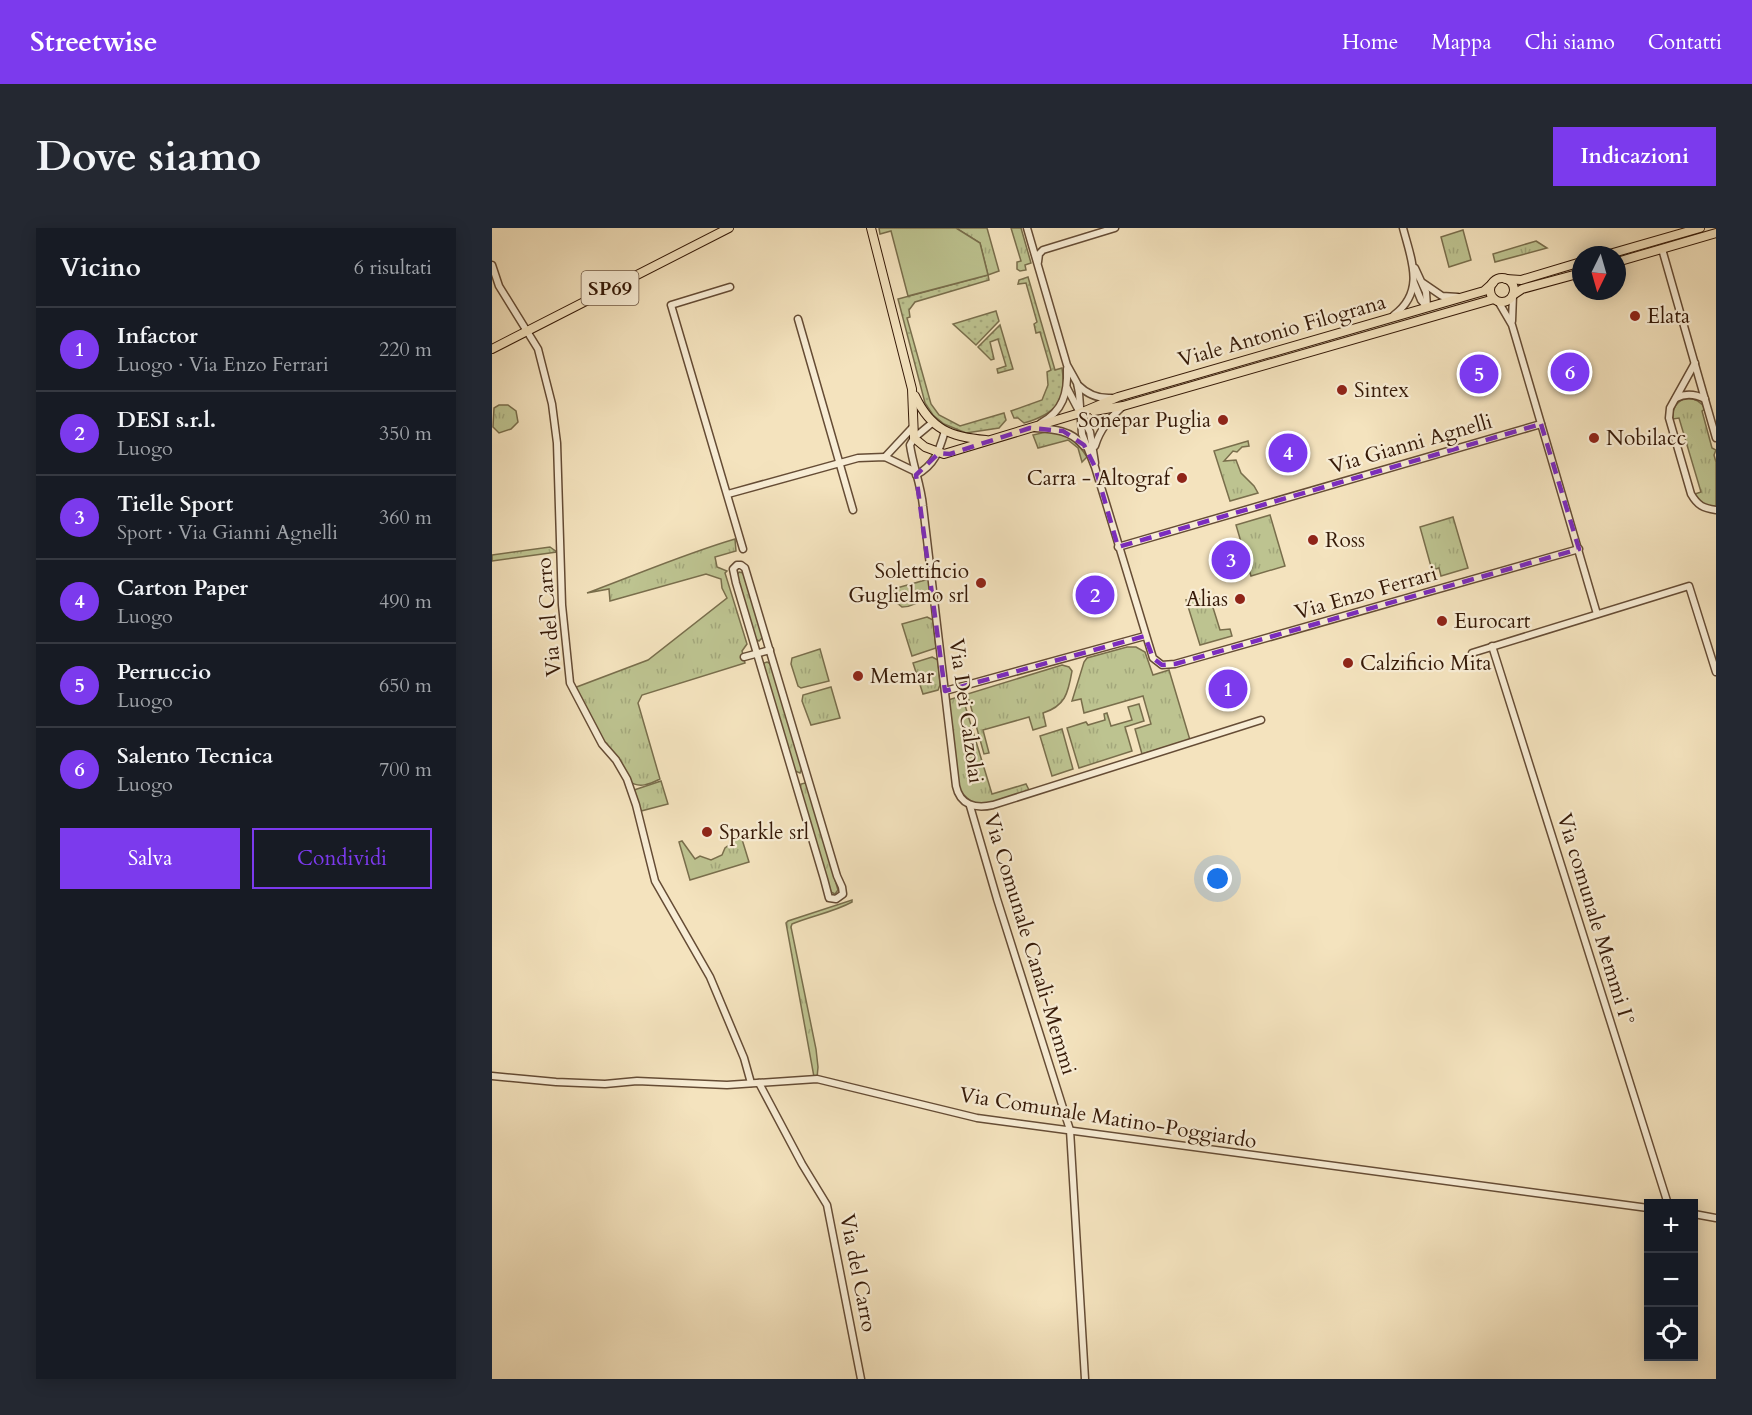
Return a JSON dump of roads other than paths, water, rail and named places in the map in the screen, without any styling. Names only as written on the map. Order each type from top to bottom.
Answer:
[{"type":"main road","name":"SP69","points":[[492,349],[729,228]]},
{"type":"main road","points":[[871,228],[912,389],[914,438],[924,447],[939,453]]},
{"type":"main road","points":[[1626,249],[1700,228]]},
{"type":"main road","points":[[1626,260],[1716,233]]},
{"type":"main road","points":[[1572,265],[1521,280],[1499,279],[1493,283],[1491,293],[1496,300],[1508,301],[1522,290],[1572,276]]},
{"type":"main road","points":[[1506,279],[1512,284],[1513,295]]},
{"type":"main road","name":"Viale Antonio Filograna","points":[[939,453],[950,454],[1080,413],[1118,397],[1487,290],[1493,283]]},
{"type":"main road","name":"Viale Antonio Filograna","points":[[1080,413],[1123,406],[1430,316],[1496,300]]},
{"type":"main road","points":[[1427,307],[1430,316]]},
{"type":"main road","points":[[912,389],[932,423],[945,431],[965,438],[990,440]]},
{"type":"street","points":[[1027,228],[1067,366],[1077,383],[1088,393],[1095,396],[1118,397]]},
{"type":"street","points":[[1037,267],[1039,254],[1043,250],[1115,228]]},
{"type":"street","points":[[1403,228],[1413,265],[1414,282],[1421,300],[1427,307]]},
{"type":"street","points":[[1634,247],[1637,257]]},
{"type":"street","points":[[1662,249],[1716,438]]},
{"type":"street","name":"Via del Carro","points":[[492,265],[499,286],[528,330],[544,367],[555,422],[562,605],[570,683],[600,741],[616,760],[627,779],[656,881],[710,977],[744,1058],[751,1083]]},
{"type":"street","points":[[1413,265],[1423,283],[1427,307]]},
{"type":"street","points":[[1391,317],[1405,305],[1414,282]]},
{"type":"street","points":[[1423,283],[1442,296],[1464,297]]},
{"type":"street","points":[[730,287],[671,305],[743,549]]},
{"type":"street","points":[[1512,325],[1513,295]]},
{"type":"street","points":[[1496,300],[1506,312],[1512,325],[1597,614]]},
{"type":"street","points":[[798,319],[854,510]]},
{"type":"street","points":[[1695,363],[1670,408],[1669,418],[1691,494],[1703,508],[1716,510]]},
{"type":"street","points":[[1030,428],[1052,417],[1065,398],[1067,366]]},
{"type":"street","points":[[945,691],[1145,636],[1091,451],[1082,434],[1081,402],[1077,383]]},
{"type":"street","points":[[1067,388],[1080,413]]},
{"type":"street","points":[[1676,398],[1682,395],[1696,395],[1705,399]]},
{"type":"street","points":[[1091,451],[1108,420],[1123,406]]},
{"type":"street","points":[[914,438],[932,423]]},
{"type":"street","name":"Via Gianni Agnelli","points":[[1118,547],[1541,424]]},
{"type":"street","points":[[885,457],[912,428]]},
{"type":"street","points":[[1030,428],[1064,431],[1077,438],[1091,451]]},
{"type":"street","points":[[728,494],[841,462],[885,457],[915,473],[935,460],[945,431]]},
{"type":"street","name":"Via Dei Calzolai","points":[[914,438],[910,445],[924,506],[956,786],[958,794],[970,806]]},
{"type":"street","name":"Via Enzo Ferrari","points":[[1145,636],[1153,658],[1162,666],[1175,664],[1579,549]]},
{"type":"street","points":[[739,564],[745,568],[770,650],[842,887],[841,896],[836,899],[828,895],[733,572],[734,567],[739,564]]},
{"type":"street","points":[[1472,653],[1689,586],[1716,672]]},
{"type":"street","name":"Via comunale Memmi I°","points":[[1492,646],[1667,1199]]},
{"type":"street","points":[[744,657],[770,650]]},
{"type":"street","points":[[970,806],[993,805],[1261,720]]},
{"type":"street","points":[[795,780],[807,776]]},
{"type":"street","name":"Via Comunale Canali-Memmi","points":[[970,806],[1000,910],[1070,1130],[1085,1379]]},
{"type":"street","name":"Via Comunale Matino-Poggiardo","points":[[492,1076],[556,1083],[605,1084],[637,1081],[728,1085],[817,1079],[977,1118],[1644,1207]]},
{"type":"street","name":"Via del Carro","points":[[759,1083],[802,1164],[827,1205],[861,1379]]},
{"type":"street","points":[[1698,1215],[1716,1218]]},
{"type":"place","name":"Elata","points":[[1635,316]]},
{"type":"place","name":"Salento Tecnica","points":[[1570,372]]},
{"type":"place","name":"Perruccio","points":[[1479,374]]},
{"type":"place","name":"Sintex","points":[[1342,390]]},
{"type":"place","name":"Sonepar Puglia","points":[[1223,420]]},
{"type":"place","name":"Nobilacc","points":[[1594,438]]},
{"type":"place","name":"Carton Paper","points":[[1288,453]]},
{"type":"place","name":"Carra - Altograf","points":[[1182,478]]},
{"type":"place","name":"Ross","points":[[1313,540]]},
{"type":"place","name":"Tielle Sport","points":[[1231,560]]},
{"type":"place","name":"Solettificio Guglielmo srl","points":[[981,583]]},
{"type":"place","name":"DESI s.r.l.","points":[[1095,595]]},
{"type":"place","name":"Alias","points":[[1240,599]]},
{"type":"place","name":"Eurocart","points":[[1442,621]]},
{"type":"place","name":"Calzificio Mita","points":[[1348,663]]},
{"type":"place","name":"Memar","points":[[858,676]]},
{"type":"place","name":"Infactor","points":[[1228,689]]},
{"type":"place","name":"Sparkle srl","points":[[707,832]]}]
